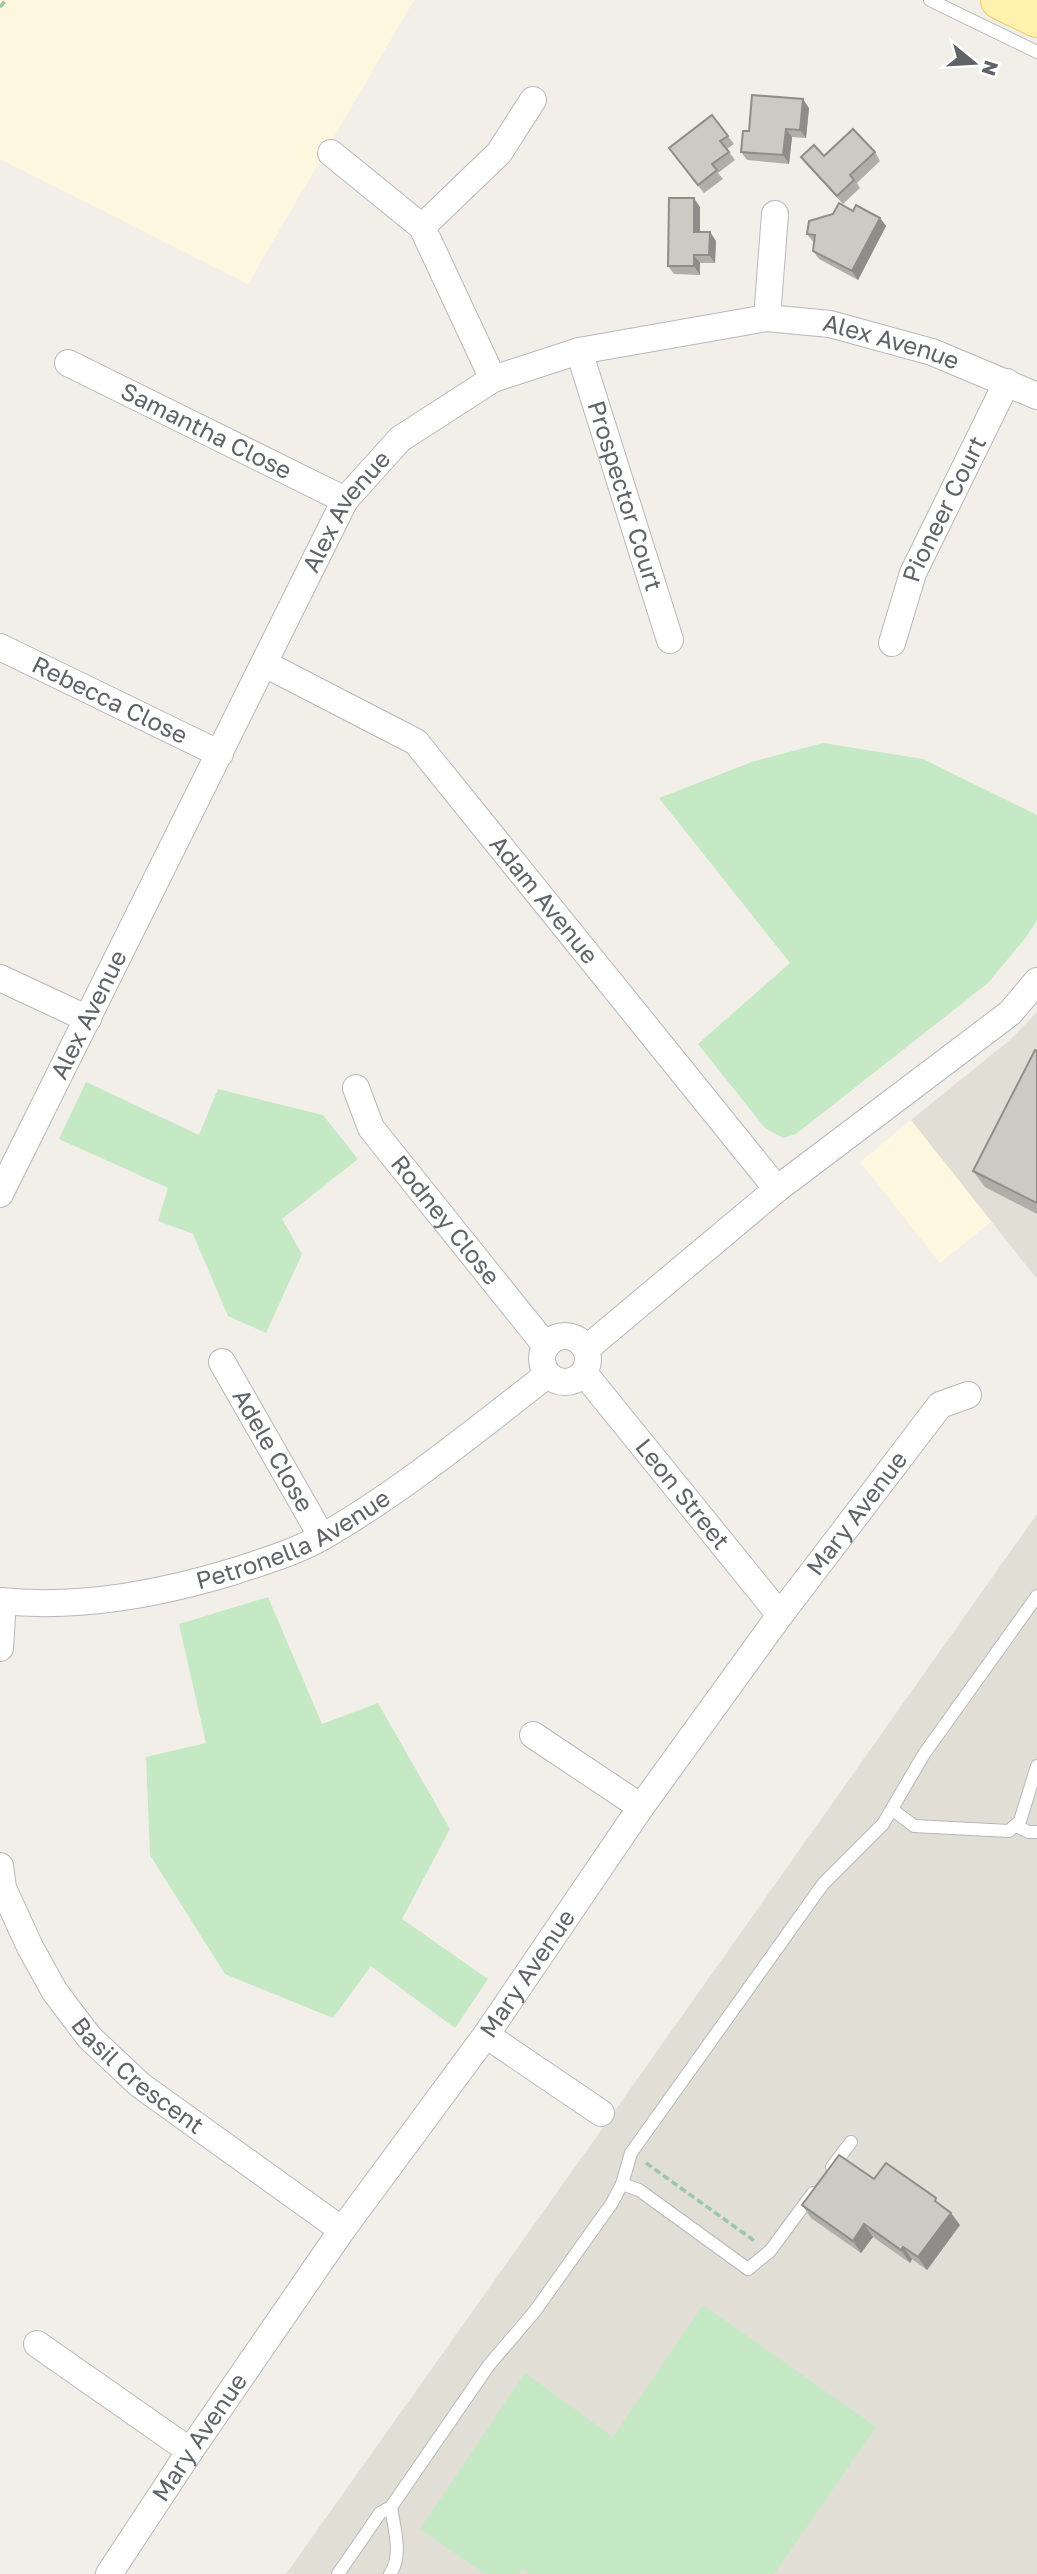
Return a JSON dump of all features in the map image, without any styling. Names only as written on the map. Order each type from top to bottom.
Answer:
[{"type":"main road","points":[[1000,0],[1037,18]]},
{"type":"street","points":[[422,227],[499,153],[533,100]]},
{"type":"street","points":[[331,153],[422,227],[494,379]]},
{"type":"street","points":[[768,318],[775,214]]},
{"type":"street","name":"Alex Avenue","points":[[0,1194],[345,500],[400,439],[494,379],[579,351],[768,318],[830,324],[932,352],[1037,396]]},
{"type":"street","name":"Prospector Court","points":[[579,351],[670,640]]},
{"type":"street","name":"Samantha Close","points":[[68,363],[345,500]]},
{"type":"street","name":"Pioneer Court","points":[[892,643],[914,573],[1007,382]]},
{"type":"street","name":"Rebecca Close","points":[[0,647],[220,754]]},
{"type":"street","name":"Adam Avenue","points":[[265,664],[416,742],[777,1189]]},
{"type":"street","points":[[0,978],[88,1019]]},
{"type":"street","points":[[585,1361],[575,1338],[568,1336],[552,1340],[542,1355],[542,1366],[547,1375],[565,1383],[578,1379],[585,1361],[777,1189],[1010,1013],[1037,981]]},
{"type":"street","name":"Rodney Close","points":[[356,1088],[371,1128],[546,1346]]},
{"type":"street","name":"Leon Street","points":[[585,1361],[780,1615]]},
{"type":"street","name":"Adele Close","points":[[222,1362],[322,1536]]},
{"type":"street","name":"Petronella Avenue","points":[[1,1601],[77,1603],[142,1594],[195,1583],[272,1559],[322,1536],[409,1480],[547,1375]]},
{"type":"street","name":"Mary Avenue","points":[[109,2574],[342,2230],[486,2035],[641,1807],[780,1615],[940,1405],[968,1395]]},
{"type":"street","points":[[0,1648],[1,1601]]},
{"type":"street","points":[[533,1735],[641,1807]]},
{"type":"street","name":"Basil Crescent","points":[[1,1881],[55,1992],[89,2037],[140,2085],[342,2230]]},
{"type":"street","points":[[486,2035],[601,2113]]},
{"type":"street","points":[[37,2344],[190,2451]]},
{"type":"lane","points":[[930,0],[1037,52]]},
{"type":"lane","points":[[338,2574],[380,2513],[391,2507],[489,2365],[535,2311],[612,2203],[622,2184],[631,2153],[823,1884],[883,1824],[924,1754],[1037,1596]]},
{"type":"lane","points":[[893,1810],[914,1826],[1009,1831],[1020,1821],[1037,1766]]},
{"type":"lane","points":[[1016,1826],[1037,1832]]},
{"type":"lane","points":[[622,2184],[639,2190],[748,2269],[769,2251],[850,2143]]},
{"type":"lane","points":[[390,2574],[396,2567],[398,2557],[391,2507]]},
{"type":"path","points":[[0,7],[6,0]]},
{"type":"path","points":[[631,2153],[769,2251]]},
{"type":"shaded area","points":[[0,0],[414,0],[248,284],[0,159]]},
{"type":"shaded area","points":[[1037,1012],[1037,1279],[911,1120],[1011,1039]]},
{"type":"shaded area","points":[[911,1120],[992,1221],[940,1263],[860,1162]]},
{"type":"shaded area","points":[[1037,1514],[1037,2574],[286,2574],[597,2136]]},
{"type":"green space","points":[[823,743],[923,759],[1037,815],[1037,920],[988,983],[796,1134],[783,1138],[765,1128],[698,1044],[790,963],[659,798],[752,762]]},
{"type":"green space","points":[[86,1082],[199,1135],[218,1089],[323,1115],[358,1159],[282,1219],[302,1254],[266,1333],[228,1316],[193,1234],[158,1221],[168,1188],[59,1139]]},
{"type":"green space","points":[[268,1597],[322,1724],[378,1703],[450,1829],[402,1919],[488,1979],[455,2028],[371,1966],[333,2018],[225,1974],[150,1855],[146,1757],[206,1743],[179,1624]]},
{"type":"green space","points":[[703,2305],[876,2427],[774,2574],[529,2574],[522,2569],[519,2574],[485,2574],[420,2529],[525,2373],[613,2437]]},
{"type":"building","points":[[752,95],[803,99],[800,130],[786,129],[783,155],[741,152],[743,131],[749,131]]},
{"type":"building","points":[[712,115],[728,136],[720,141],[729,152],[712,164],[717,170],[698,185],[669,148]]},
{"type":"building","points":[[853,129],[875,152],[850,175],[854,180],[837,196],[801,157],[814,145],[824,156]]},
{"type":"building","points":[[669,198],[694,198],[694,232],[710,232],[709,255],[694,255],[694,266],[668,266]]},
{"type":"building","points":[[839,203],[853,211],[856,205],[880,218],[852,271],[813,251],[815,235],[807,234],[809,221],[833,214]]},
{"type":"building","points":[[1035,1050],[1037,1051],[1037,1203],[973,1171]]},
{"type":"building","points":[[839,2155],[874,2179],[886,2163],[936,2198],[935,2201],[951,2213],[918,2257],[903,2247],[901,2250],[864,2224],[853,2241],[802,2205]]}]
